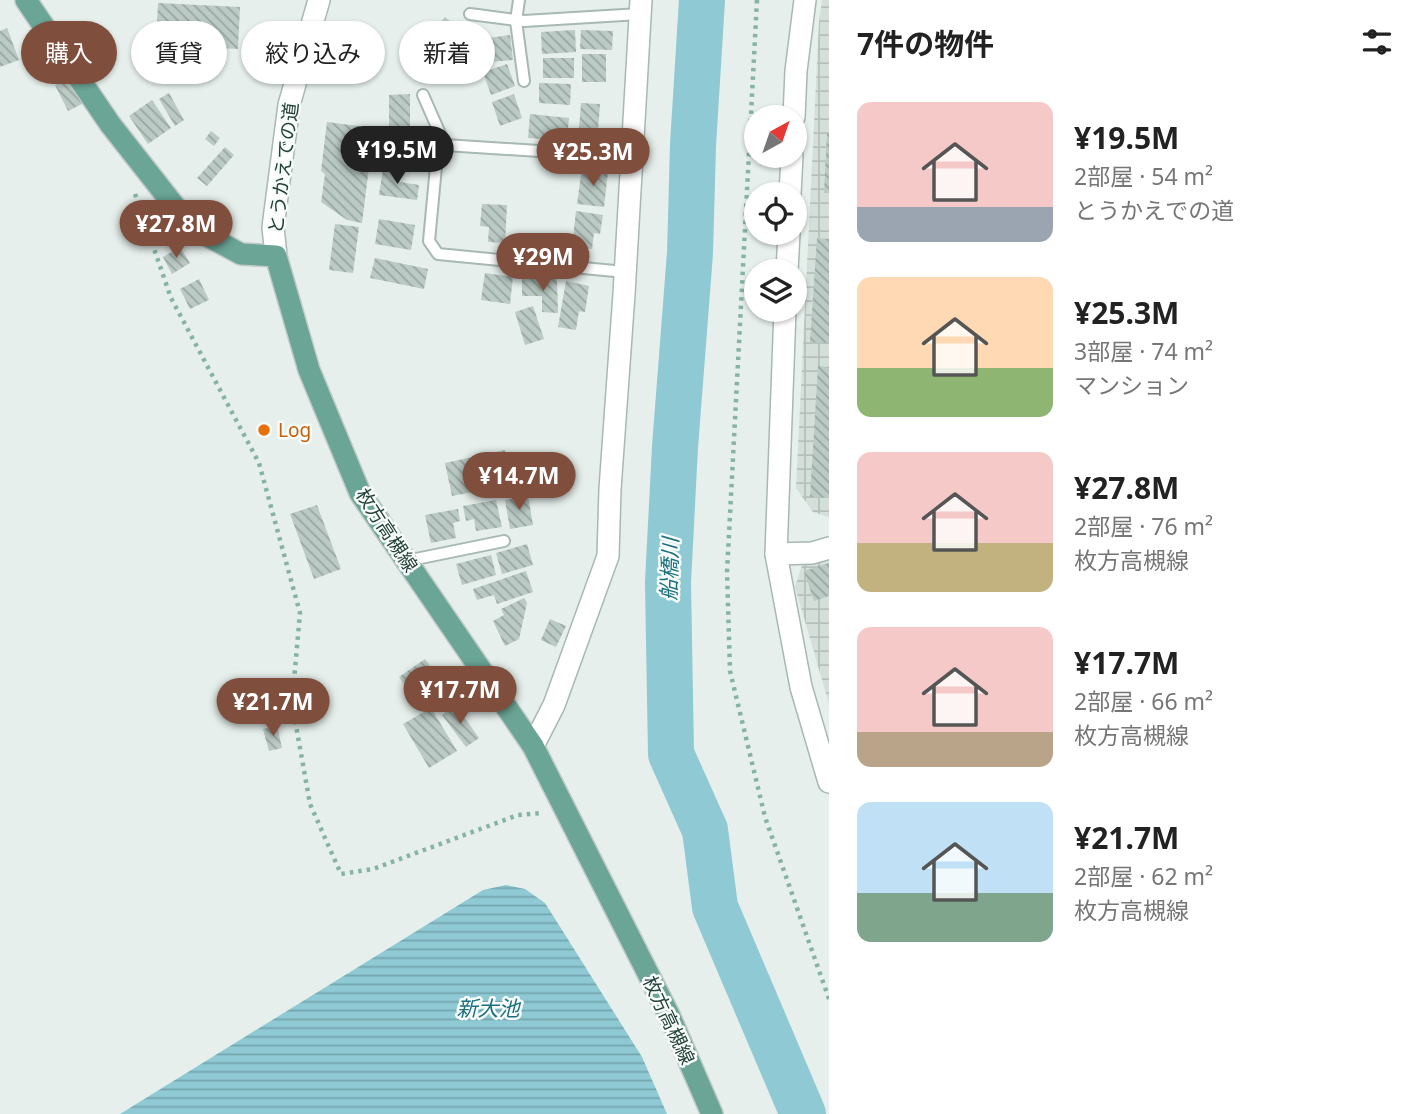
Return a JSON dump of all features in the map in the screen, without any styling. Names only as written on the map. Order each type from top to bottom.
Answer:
[{"type":"main road","points":[[26,0],[110,124],[191,227],[241,254],[276,256]]},
{"type":"main road","name":"枚方高槻線","points":[[276,256],[309,370],[360,493],[533,746],[669,1015],[712,1114]]},
{"type":"street","name":"とうかえでの道","points":[[276,256],[273,227],[289,105],[319,0]]},
{"type":"street","points":[[795,105],[805,0]]},
{"type":"street","points":[[533,746],[554,705],[608,556],[640,7]]},
{"type":"street","points":[[785,322],[776,554],[801,687],[829,782]]},
{"type":"street","points":[[776,554],[829,548]]},
{"type":"lane","points":[[519,0],[516,21],[524,81]]},
{"type":"lane","points":[[470,14],[516,21],[640,7]]},
{"type":"lane","points":[[423,95],[445,145]]},
{"type":"lane","points":[[445,145],[632,157]]},
{"type":"lane","points":[[445,145],[437,156],[429,241],[438,254],[625,272]]},
{"type":"lane","points":[[406,561],[504,541]]},
{"type":"path","points":[[757,0],[727,572],[730,671],[765,817],[829,999]]},
{"type":"path","points":[[132,186],[172,298],[259,463],[300,613],[292,703],[310,804],[341,874],[373,869],[517,816],[565,810]]},
{"type":"shaded area","points":[[822,0],[829,0],[829,517],[813,512],[796,488],[804,322],[807,322],[807,265]]},
{"type":"shaded area","points":[[829,558],[829,704],[795,587],[802,565]]},
{"type":"water","name":"新大池","points":[[506,885],[525,889],[545,903],[642,1057],[667,1114],[120,1114],[483,890]]},
{"type":"building","points":[[158,3],[240,7],[238,49],[227,48],[227,21],[157,21]]},
{"type":"building","points":[[7,28],[19,60],[0,67],[0,31]]},
{"type":"building","points":[[575,30],[576,52],[542,54],[541,32]]},
{"type":"building","points":[[581,30],[613,31],[612,50],[580,49]]},
{"type":"building","points":[[510,35],[513,60],[495,62],[495,37]]},
{"type":"building","points":[[582,54],[606,54],[606,82],[582,82]]},
{"type":"building","points":[[543,58],[574,58],[574,78],[543,78]]},
{"type":"building","points":[[507,64],[515,86],[491,95],[487,84],[495,84],[495,68]]},
{"type":"building","points":[[539,83],[571,84],[570,105],[539,103]]},
{"type":"building","points":[[72,84],[82,104],[68,111],[55,85]]},
{"type":"building","points":[[169,93],[184,120],[175,126],[159,99]]},
{"type":"building","points":[[410,94],[410,127],[389,127],[389,95]]},
{"type":"building","points":[[514,94],[522,118],[500,126],[492,102]]},
{"type":"building","points":[[152,100],[171,128],[148,144],[129,116]]},
{"type":"building","points":[[581,103],[600,104],[598,131],[579,129]]},
{"type":"building","points":[[530,114],[569,118],[567,141],[528,138]]},
{"type":"building","points":[[327,122],[374,128],[362,223],[347,220],[321,202],[325,174],[321,171]]},
{"type":"building","points":[[211,131],[220,138],[214,146],[205,139]]},
{"type":"building","points":[[385,131],[409,133],[406,162],[382,159]]},
{"type":"building","points":[[827,133],[829,193],[824,193]]},
{"type":"building","points":[[225,147],[234,155],[207,186],[197,178]]},
{"type":"building","points":[[582,168],[608,172],[604,207],[577,204]]},
{"type":"building","points":[[383,169],[401,172],[400,182],[419,185],[417,200],[379,195]]},
{"type":"building","points":[[482,204],[507,205],[505,243],[488,242],[489,227],[480,226]]},
{"type":"building","points":[[576,211],[603,215],[600,234],[594,233],[592,249],[572,247]]},
{"type":"building","points":[[379,219],[415,225],[411,250],[375,244]]},
{"type":"building","points":[[335,224],[359,227],[353,273],[329,270]]},
{"type":"building","points":[[817,238],[829,239],[829,343],[810,342]]},
{"type":"building","points":[[180,247],[190,263],[172,274],[163,257]]},
{"type":"building","points":[[375,258],[428,269],[424,289],[370,278]]},
{"type":"building","points":[[485,273],[513,277],[510,304],[481,300]]},
{"type":"building","points":[[199,279],[209,300],[190,309],[180,289]]},
{"type":"building","points":[[522,279],[557,279],[558,313],[542,312],[542,296],[522,296]]},
{"type":"building","points":[[566,281],[589,286],[585,312],[579,311],[576,330],[558,327]]},
{"type":"building","points":[[533,306],[544,339],[525,345],[515,312]]},
{"type":"building","points":[[818,366],[829,367],[829,498],[810,497]]},
{"type":"building","points":[[505,450],[512,484],[452,496],[445,463]]},
{"type":"building","points":[[528,496],[533,525],[510,529],[505,500]]},
{"type":"building","points":[[496,500],[502,527],[476,531],[474,519],[466,521],[463,506]]},
{"type":"building","points":[[317,505],[341,569],[314,579],[290,514]]},
{"type":"building","points":[[458,509],[460,521],[453,523],[456,538],[431,543],[425,515]]},
{"type":"building","points":[[527,544],[533,565],[502,574],[496,553]]},
{"type":"building","points":[[491,555],[496,575],[462,585],[456,564]]},
{"type":"building","points":[[829,563],[829,596],[814,601],[804,571]]},
{"type":"building","points":[[526,571],[533,592],[497,604],[494,595],[477,600],[473,589]]},
{"type":"building","points":[[524,598],[527,603],[519,639],[505,646],[493,621],[504,615],[501,609]]},
{"type":"building","points":[[550,619],[566,626],[556,647],[541,640]]},
{"type":"building","points":[[425,659],[453,698],[441,707],[433,697],[420,706],[399,677]]},
{"type":"building","points":[[455,704],[479,738],[466,747],[442,715]]},
{"type":"building","points":[[431,708],[457,751],[429,768],[403,724]]},
{"type":"building","points":[[277,726],[282,748],[269,751],[263,729]]},
{"type":"waterway","name":"船橋川","points":[[702,0],[693,145],[690,253],[668,582],[671,754],[705,830],[715,907],[803,1114]]},
{"type":"place","name":"Log","points":[[264,430]]}]
